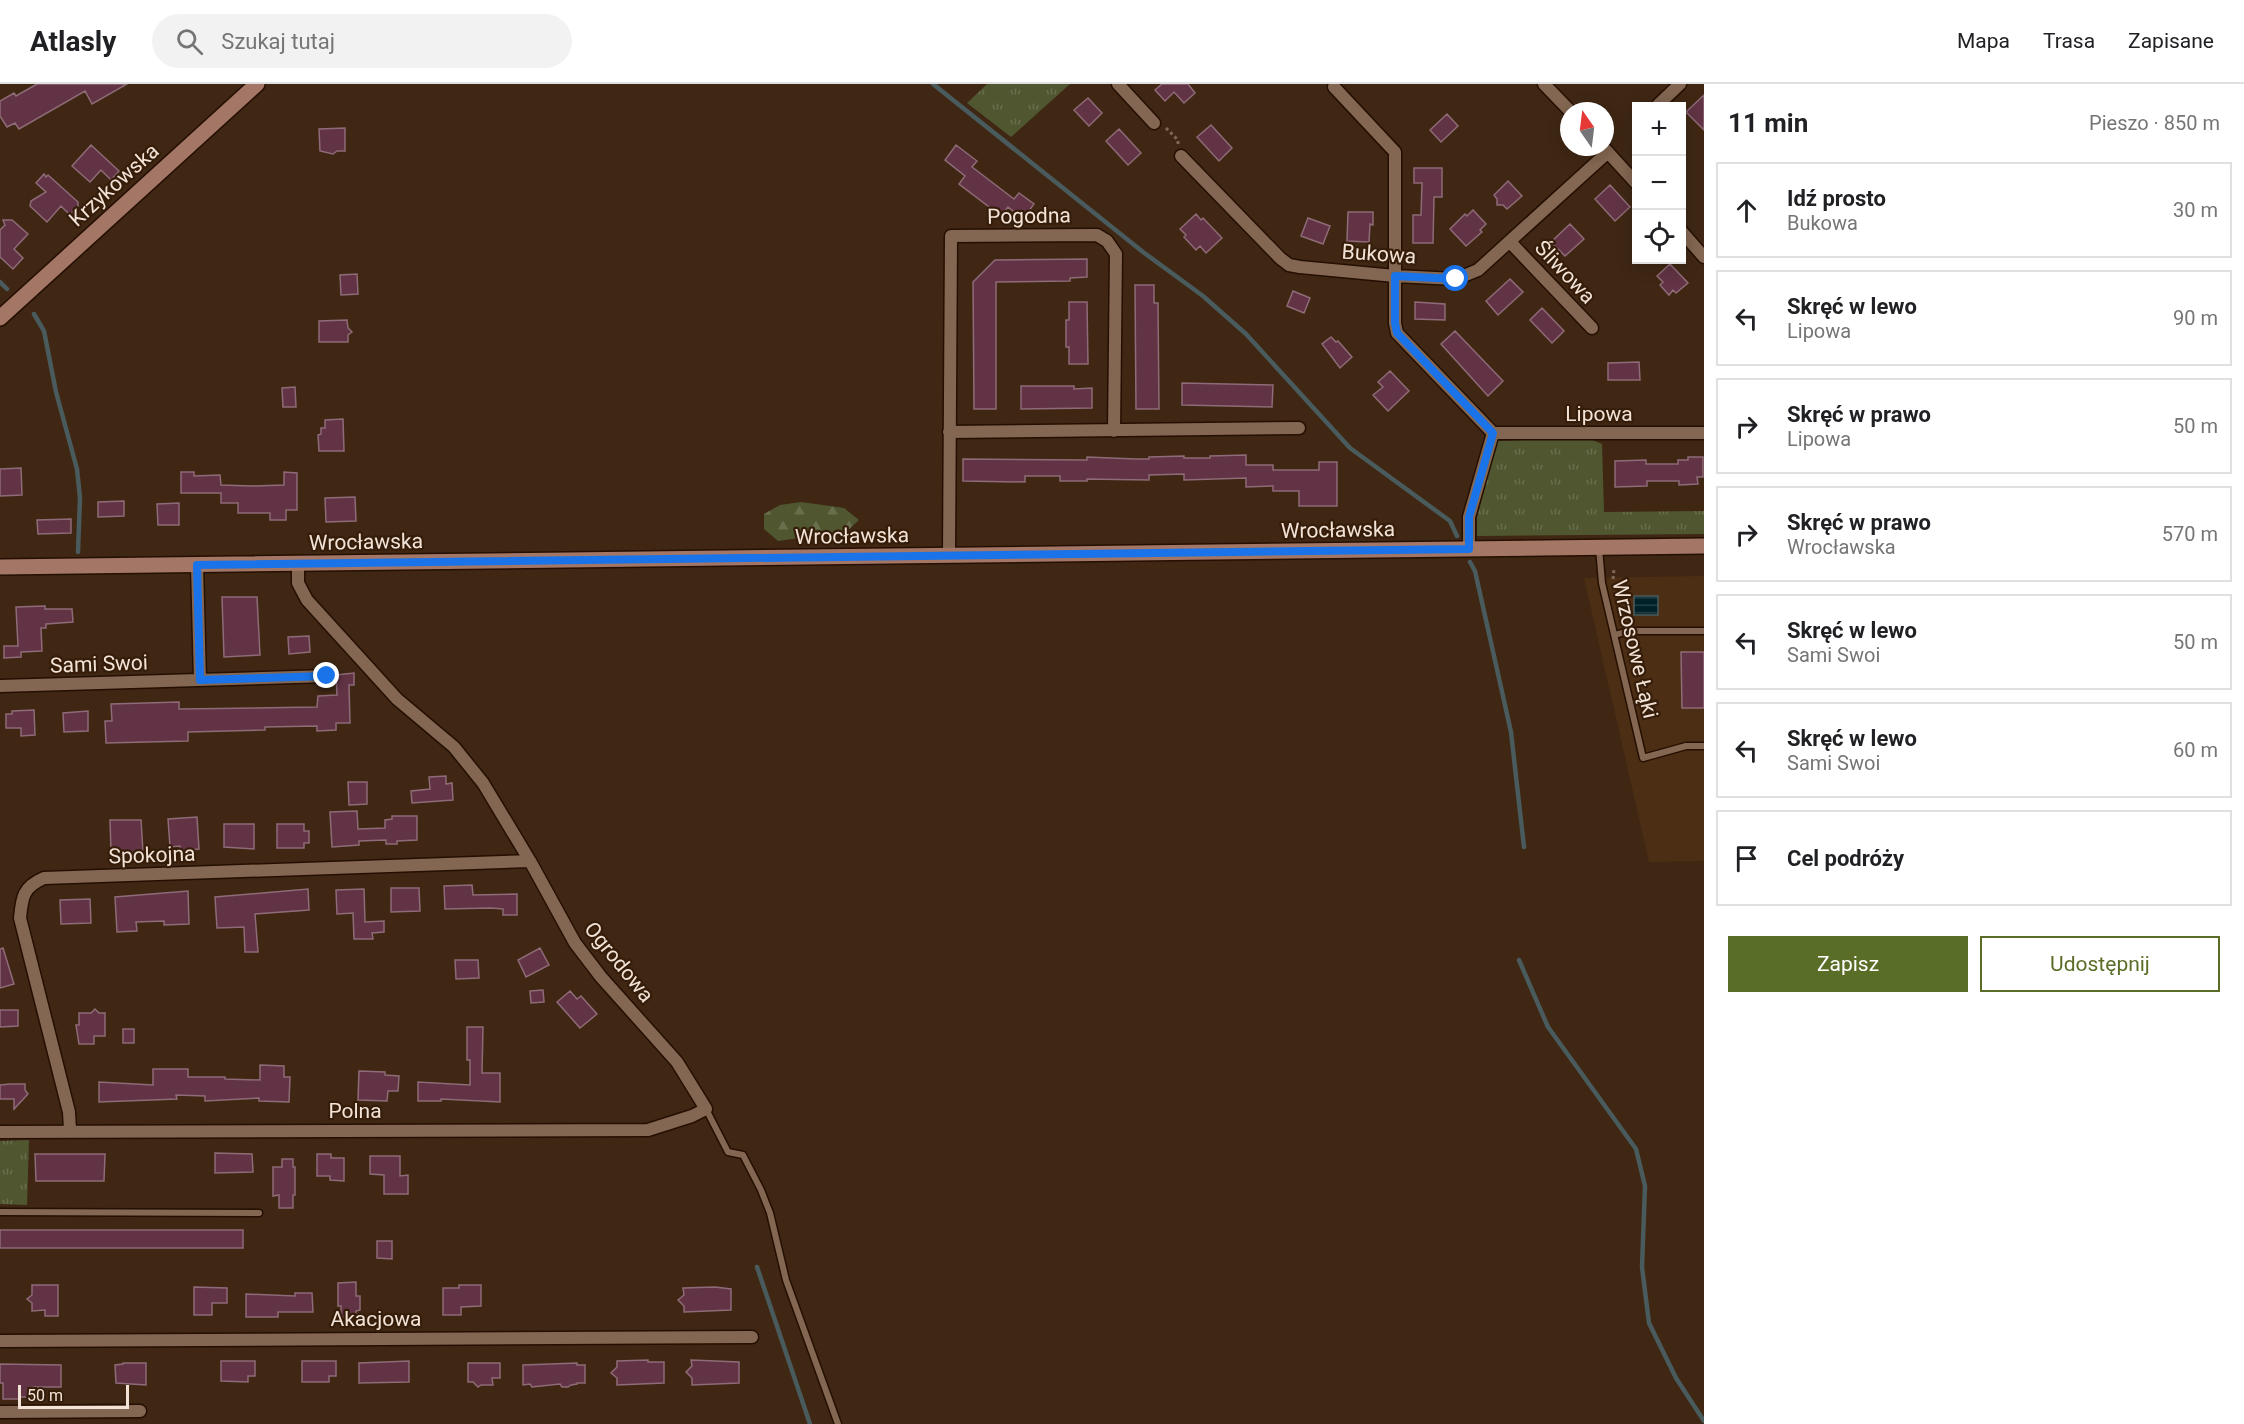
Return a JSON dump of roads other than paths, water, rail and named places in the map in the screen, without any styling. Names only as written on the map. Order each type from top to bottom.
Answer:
[{"type":"street","name":"Krzykowska","points":[[0,318],[257,84]]},
{"type":"street","points":[[1118,84],[1154,123]]},
{"type":"street","points":[[1544,84],[1561,102]]},
{"type":"street","points":[[1661,102],[1680,84]]},
{"type":"street","points":[[1334,87],[1395,152],[1395,323],[1397,333],[1493,433],[1469,517],[1469,549]]},
{"type":"street","name":"Bukowa","points":[[1181,156],[1289,265],[1395,276],[1456,279],[1470,275],[1510,242],[1600,156]]},
{"type":"street","points":[[1611,156],[1632,179]]},
{"type":"street","name":"Pogodna","points":[[949,556],[951,236],[1097,235],[1107,241],[1116,254],[1114,431]]},
{"type":"street","points":[[1686,237],[1704,257]]},
{"type":"street","name":"Śliwowa","points":[[1510,242],[1592,328]]},
{"type":"street","points":[[949,432],[1299,428]]},
{"type":"street","name":"Lipowa","points":[[1493,433],[1704,433]]},
{"type":"street","name":"Wrocławska","points":[[0,567],[1704,546]]},
{"type":"street","name":"Ogrodowa","points":[[298,564],[298,583],[307,600],[397,699],[454,747],[483,783],[530,861],[575,943],[601,977],[676,1062],[706,1109]]},
{"type":"street","points":[[197,565],[200,680]]},
{"type":"street","name":"Sami Swoi","points":[[0,686],[327,676]]},
{"type":"street","name":"Spokojna","points":[[70,1130],[69,1112],[20,918],[22,898],[31,884],[44,878],[530,861]]},
{"type":"street","name":"Polna","points":[[0,1132],[648,1130],[692,1116],[706,1109]]},
{"type":"street","name":"Akacjowa","points":[[0,1341],[752,1337]]},
{"type":"street","points":[[0,1413],[140,1411]]},
{"type":"lane","name":"Wrzosowe Łąki","points":[[1599,547],[1602,583],[1643,758],[1686,746],[1704,746]]},
{"type":"lane","points":[[1615,635],[1628,632],[1704,631]]},
{"type":"lane","name":"Ogrodowa","points":[[706,1109],[729,1152],[743,1155],[761,1190],[770,1213],[786,1280],[838,1424]]},
{"type":"lane","points":[[0,1212],[259,1213]]},
{"type":"water","points":[[1634,596],[1658,596],[1658,615],[1634,615]]},
{"type":"waterway","points":[[933,84],[1143,252],[1203,296],[1246,334],[1350,448],[1450,521],[1457,536]]},
{"type":"waterway","points":[[0,282],[7,289]]},
{"type":"waterway","points":[[34,314],[44,331],[56,392],[77,469],[80,498],[78,552]]},
{"type":"waterway","points":[[1470,562],[1475,571],[1511,732],[1524,847]]},
{"type":"waterway","points":[[1519,960],[1548,1027],[1636,1149],[1645,1186],[1642,1267],[1649,1323],[1676,1378],[1704,1421]]},
{"type":"waterway","points":[[757,1267],[810,1424]]}]
